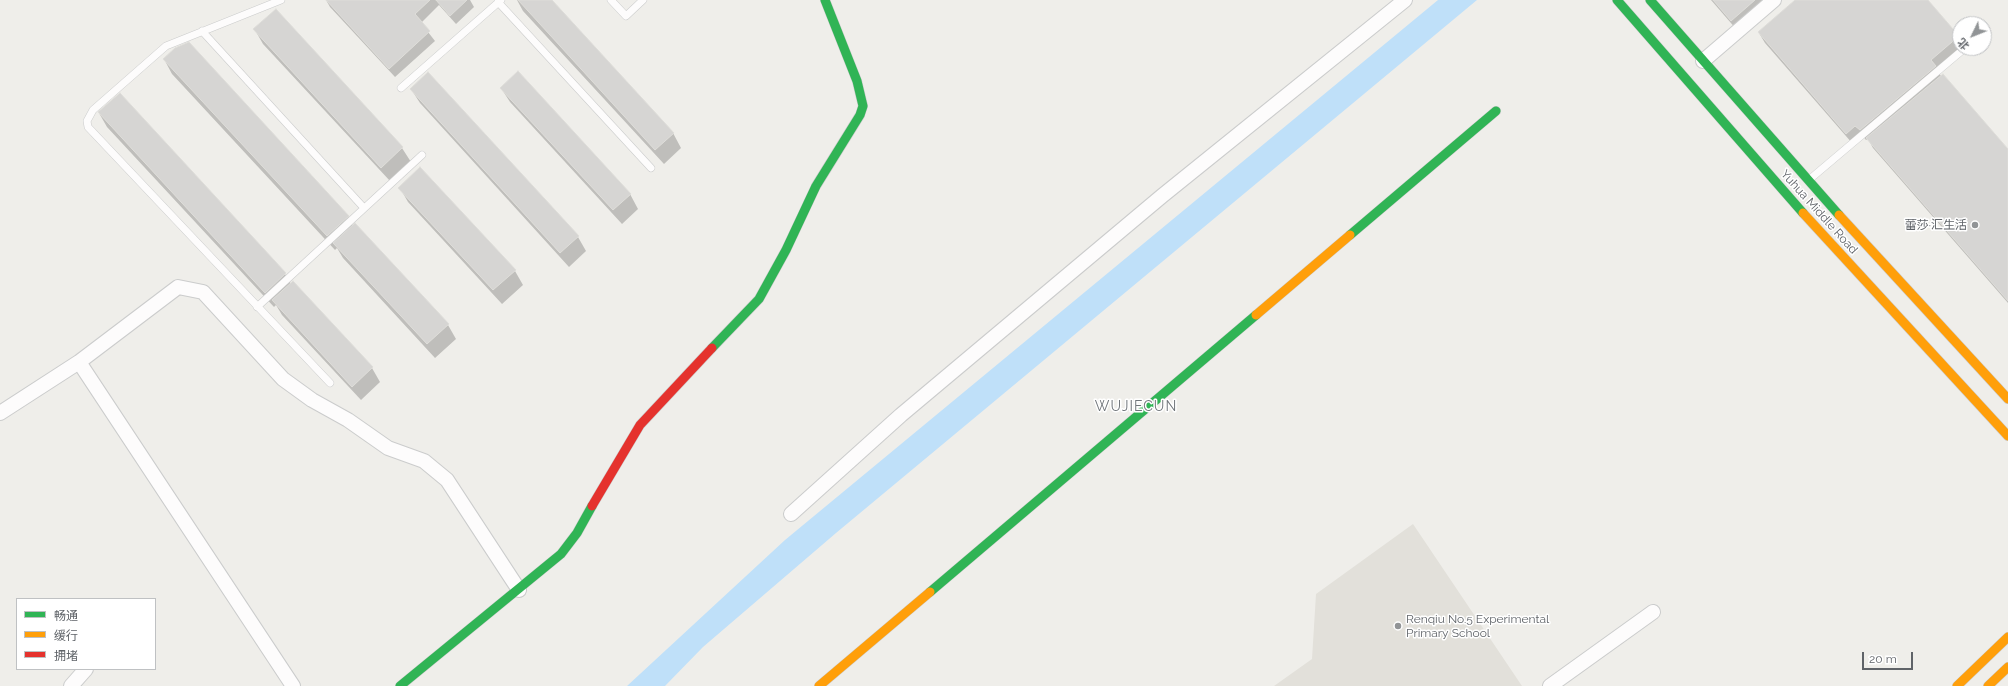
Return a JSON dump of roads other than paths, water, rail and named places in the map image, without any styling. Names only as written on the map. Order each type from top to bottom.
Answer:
[{"type":"street","points":[[400,686],[519,590],[561,554],[577,533],[610,473],[640,426],[759,299],[786,250],[816,186],[860,115],[863,106],[857,81],[825,0]]},
{"type":"street","points":[[791,514],[913,404],[1162,196],[1404,0]]},
{"type":"street","name":"Yuhua Middle Road","points":[[1617,0],[1824,236],[2008,436]]},
{"type":"street","name":"Yuhua Middle Road","points":[[1650,0],[1808,181],[2008,400]]},
{"type":"street","points":[[1703,61],[1774,0]]},
{"type":"street","points":[[820,686],[1496,110]]},
{"type":"street","points":[[0,413],[79,362],[178,287],[203,292],[283,379],[312,400],[348,420],[388,448],[424,461],[447,480],[519,590]]},
{"type":"street","points":[[79,362],[293,686]]},
{"type":"street","points":[[1550,686],[1653,612]]},
{"type":"street","points":[[1957,686],[2008,637]]},
{"type":"street","points":[[1988,686],[2008,667]]},
{"type":"street","points":[[70,686],[85,670]]},
{"type":"lane","points":[[281,0],[166,46],[93,110],[87,122],[88,127],[330,383]]},
{"type":"lane","points":[[610,0],[626,16],[643,0]]},
{"type":"lane","points":[[401,88],[500,1],[652,168]]},
{"type":"lane","points":[[202,32],[364,208]]},
{"type":"lane","points":[[1808,181],[1956,56]]},
{"type":"lane","points":[[257,307],[422,155]]},
{"type":"water","points":[[1438,0],[1477,0],[836,533],[703,647],[665,686],[627,686],[785,540]]},
{"type":"place","name":"蕾莎·汇生活","points":[[1975,225]]},
{"type":"place","name":"Renqiu No.5 Experimental Primary School","points":[[1398,626]]},
{"type":"district","name":"WUJIECUN","points":[[1136,407]]}]
